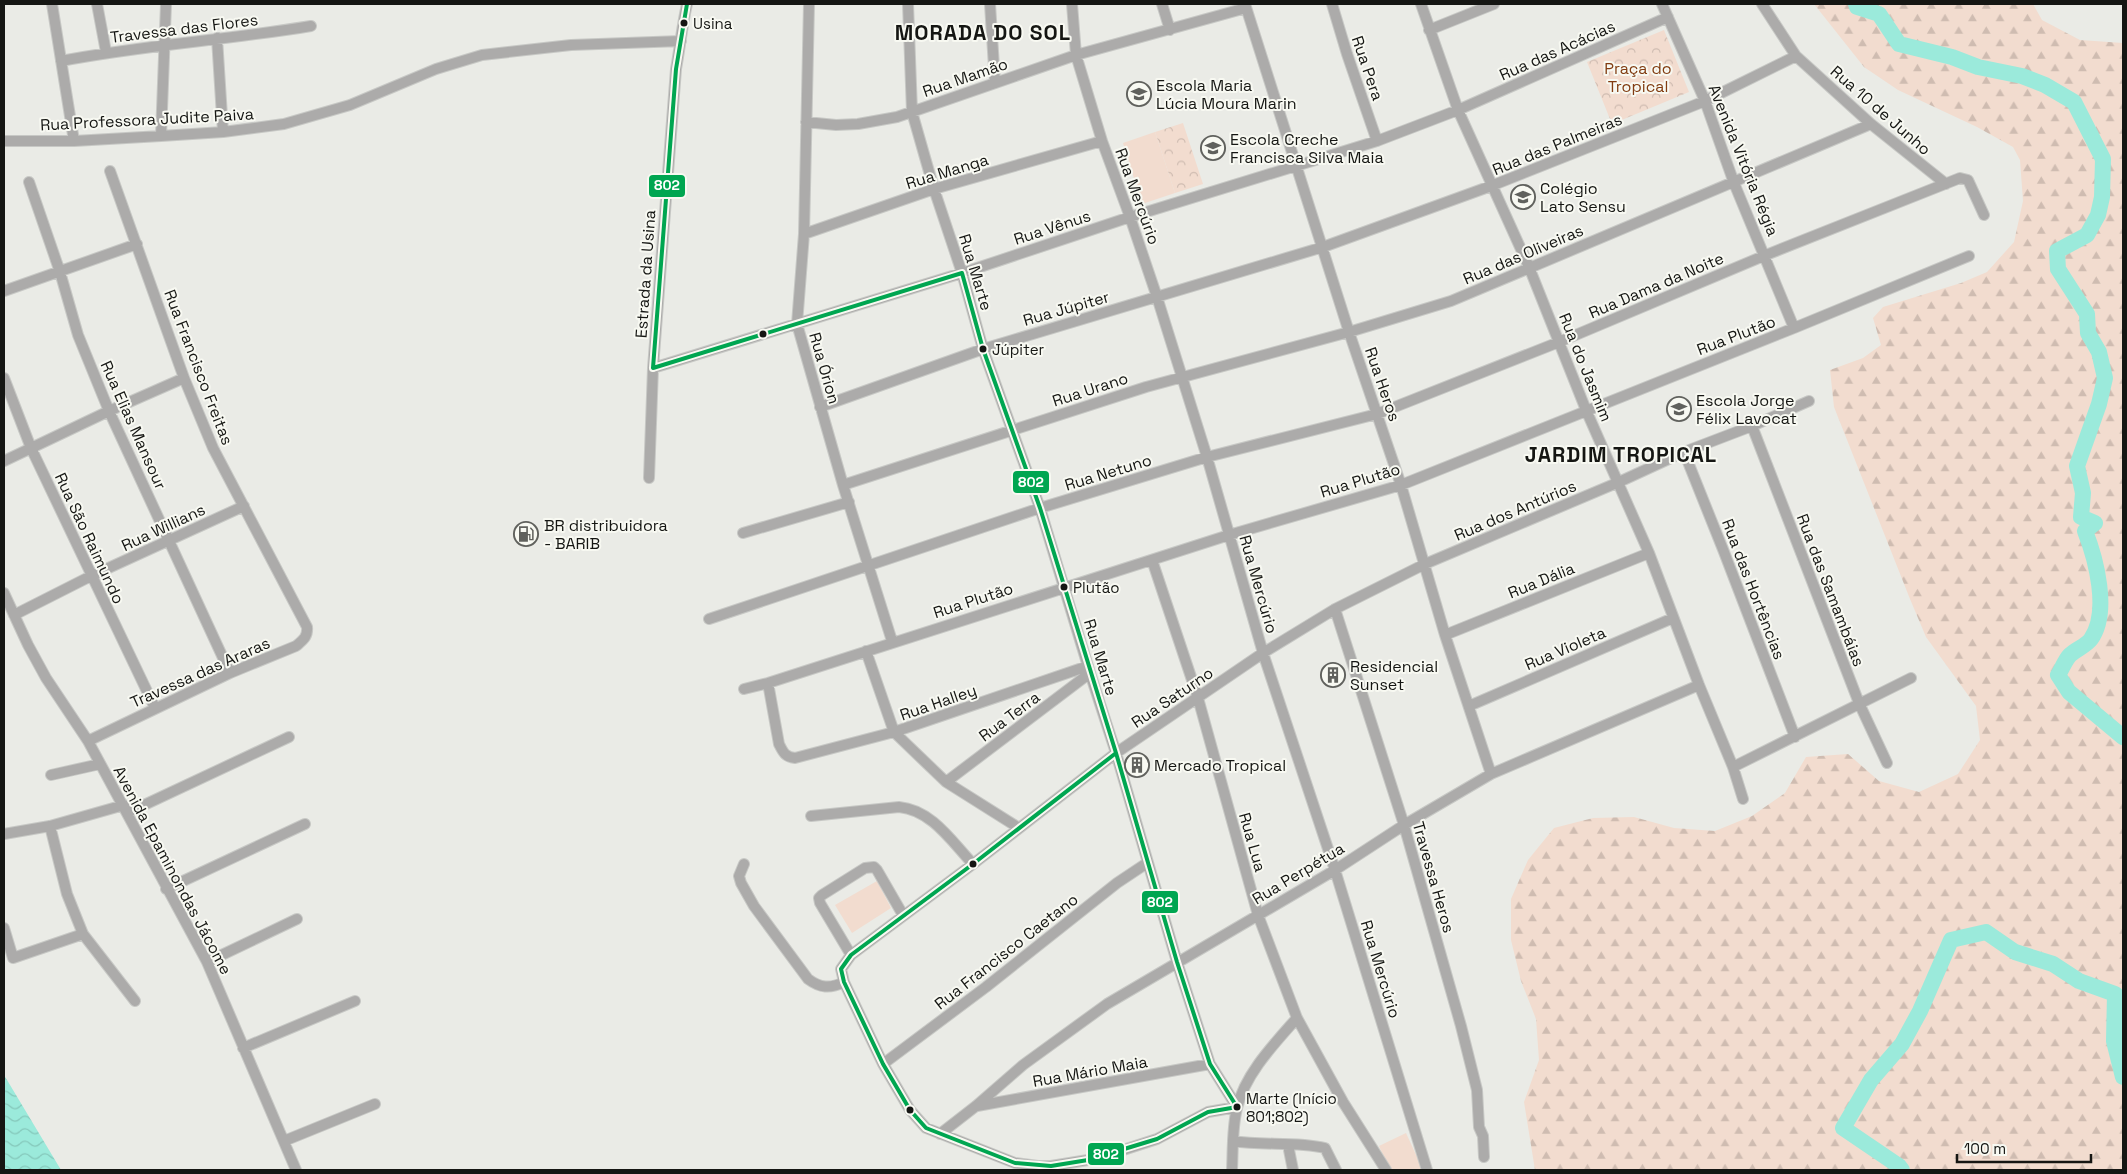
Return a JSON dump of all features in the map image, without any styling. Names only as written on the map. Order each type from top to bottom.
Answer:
[{"type":"street","points":[[52,4],[74,141]]},
{"type":"street","points":[[97,4],[106,52]]},
{"type":"street","points":[[161,136],[166,46],[166,4]]},
{"type":"street","name":"Estrada da Usina","points":[[649,478],[653,368],[676,69],[681,29],[687,4]]},
{"type":"street","name":"Rua Órion","points":[[809,4],[804,234],[796,324],[843,485],[892,641]]},
{"type":"street","name":"Rua Marte","points":[[908,4],[912,112],[934,189],[962,273],[983,348],[1040,508],[1116,753],[1177,962],[1210,1064],[1237,1108]]},
{"type":"street","points":[[990,4],[994,83]]},
{"type":"street","name":"Rua Mercúrio","points":[[1072,4],[1076,55],[1102,141],[1157,297],[1207,457],[1263,653],[1335,870],[1427,1170]]},
{"type":"street","points":[[1162,4],[1170,30]]},
{"type":"street","name":"Rua Pera","points":[[1332,4],[1377,141]]},
{"type":"street","name":"Rua do Jasmim","points":[[1421,4],[1458,110],[1529,267],[1586,410],[1649,553],[1699,685],[1734,767],[1743,799]]},
{"type":"street","points":[[1429,30],[1494,4]]},
{"type":"street","name":"Avenida Vitória Régia","points":[[1662,4],[1705,101],[1734,182],[1766,255],[1794,328]]},
{"type":"street","name":"Rua 10 de Junho","points":[[1762,4],[1796,56],[1871,124],[1946,184]]},
{"type":"street","name":"Rua Mamão","points":[[806,122],[836,125],[858,124],[912,112],[1076,55],[1170,30],[1246,6]]},
{"type":"street","name":"Rua Heros","points":[[1246,6],[1350,332],[1401,484],[1445,635],[1491,774]]},
{"type":"street","name":"Rua das Acácias","points":[[1458,110],[1668,17]]},
{"type":"street","name":"Travessa das Flores","points":[[61,61],[106,52],[248,36],[310,26]]},
{"type":"street","points":[[217,38],[224,132]]},
{"type":"street","name":"Rua Professora Judite Paiva","points":[[4,141],[74,141],[161,136],[224,132],[284,124],[350,105],[436,69],[482,55],[571,44],[681,41]]},
{"type":"street","name":"Rua das Palmeiras","points":[[1323,247],[1491,186],[1705,101],[1796,56]]},
{"type":"street","name":"Rua Vênus","points":[[653,368],[962,273],[1130,217],[1377,141],[1458,110]]},
{"type":"street","name":"Rua das Oliveiras","points":[[1350,332],[1452,301],[1871,124]]},
{"type":"street","name":"Rua Manga","points":[[804,234],[934,189],[1102,141]]},
{"type":"street","name":"Rua Francisco Freitas","points":[[110,171],[184,378],[213,448],[303,620]]},
{"type":"street","points":[[1946,184],[1960,178],[1968,180],[1984,215]]},
{"type":"street","name":"Rua Elias Mansour","points":[[30,182],[60,272],[78,335],[109,411],[230,673]]},
{"type":"street","name":"Rua Dama da Noite","points":[[1377,414],[1559,342],[1766,255],[1946,184]]},
{"type":"street","points":[[4,291],[137,244]]},
{"type":"street","name":"Rua Júpiter","points":[[820,407],[983,348],[1323,247]]},
{"type":"street","name":"Rua Plutão","points":[[744,689],[768,683],[892,641],[1229,534],[1401,484],[1794,328],[1969,256]]},
{"type":"street","name":"Rua Urano","points":[[843,485],[1181,377],[1350,332]]},
{"type":"street","name":"Rua São Raimundo","points":[[4,378],[31,448],[155,708]]},
{"type":"street","points":[[4,461],[184,378]]},
{"type":"street","name":"Rua dos Antúrios","points":[[1425,564],[1619,482],[1684,452],[1752,426],[1809,400]]},
{"type":"street","name":"Rua Netuno","points":[[709,618],[1040,508],[1207,457],[1377,414]]},
{"type":"street","name":"Rua das Samambáias","points":[[1752,426],[1859,703],[1886,762]]},
{"type":"street","name":"Rua das Hortências","points":[[1684,452],[1795,737]]},
{"type":"street","points":[[743,533],[849,502]]},
{"type":"street","name":"Rua Willians","points":[[14,615],[91,576],[244,506]]},
{"type":"street","name":"Rua Dália","points":[[1445,635],[1649,553]]},
{"type":"street","name":"Rua Lua","points":[[1152,560],[1198,698],[1258,915],[1297,1018],[1343,1102],[1386,1170]]},
{"type":"street","name":"Rua Saturno","points":[[844,982],[841,969],[851,955],[1116,753],[1263,653],[1335,609],[1425,564]]},
{"type":"street","name":"Avenida Epaminondas Jácome","points":[[4,593],[28,645],[46,678],[88,741],[207,962],[296,1170]]},
{"type":"street","name":"Travessa Heros","points":[[1335,609],[1404,825],[1444,962],[1477,1090],[1479,1127],[1483,1136],[1484,1158]]},
{"type":"street","name":"Rua Violeta","points":[[1469,706],[1673,618]]},
{"type":"street","name":"Travessa das Araras","points":[[88,741],[230,673],[296,646],[305,639],[308,633],[303,620]]},
{"type":"street","points":[[866,651],[894,732],[946,782],[1019,828]]},
{"type":"street","name":"Rua Halley","points":[[768,683],[779,744],[782,752],[787,757],[795,758],[894,732],[1089,670]]},
{"type":"street","name":"Rua Terra","points":[[946,782],[1089,670]]},
{"type":"street","points":[[1734,767],[1912,678]]},
{"type":"street","name":"Rua Perpétua","points":[[940,1134],[1023,1065],[1107,1004],[1335,870],[1404,825],[1491,774],[1699,685]]},
{"type":"street","points":[[4,834],[125,809],[289,737]]},
{"type":"street","points":[[51,775],[100,764]]},
{"type":"street","points":[[811,816],[899,807],[910,808],[933,820],[972,864]]},
{"type":"street","points":[[166,889],[304,824]]},
{"type":"street","points":[[50,826],[67,894],[82,934],[136,1001]]},
{"type":"street","name":"Rua Francisco Caetano","points":[[882,1064],[986,987],[1117,883],[1147,862]]},
{"type":"street","points":[[744,864],[740,876],[741,883],[754,906],[808,979],[824,988],[844,982],[882,1064],[918,1121],[926,1128],[1000,1158],[1038,1168],[1088,1160],[1118,1152],[1157,1139],[1208,1112],[1237,1108]]},
{"type":"street","points":[[851,955],[820,903],[822,895],[865,868],[874,867],[903,915]]},
{"type":"street","points":[[207,962],[296,919]]},
{"type":"street","points":[[4,928],[13,958],[82,934]]},
{"type":"street","points":[[243,1048],[355,1001]]},
{"type":"street","points":[[1232,1170],[1237,1108],[1248,1082],[1268,1052],[1297,1018]]},
{"type":"street","name":"Rua Mário Maia","points":[[976,1106],[1210,1064]]},
{"type":"street","points":[[284,1141],[374,1104]]},
{"type":"street","points":[[1233,1141],[1325,1148],[1336,1170]]},
{"type":"street","points":[[1288,1145],[1293,1170]]},
{"type":"green space","points":[[1814,4],[2033,4],[2042,20],[2080,40],[2123,43],[2123,1170],[1535,1170],[1524,1102],[1539,1060],[1536,1019],[1521,981],[1511,940],[1511,899],[1528,860],[1554,828],[1593,818],[1634,817],[1674,828],[1715,831],[1752,816],[1785,793],[1806,757],[1848,754],[1879,781],[1919,792],[1958,774],[1980,740],[1976,706],[1926,637],[1910,599],[1834,407],[1830,370],[1863,358],[1881,345],[1873,318],[1883,307],[1961,283],[1987,272],[2014,242],[2023,201],[2020,160],[2013,147],[1977,127],[1898,90],[1864,67]]},
{"type":"green space","name":"Praça do Tropical","points":[[1664,30],[1689,92],[1612,124],[1587,62]]},
{"type":"green space","points":[[1615,63],[1640,74],[1634,89],[1609,79]]},
{"type":"green space","points":[[1183,123],[1203,184],[1175,193],[1155,132]]},
{"type":"green space","points":[[1155,132],[1175,193],[1142,204],[1123,143]]},
{"type":"green space","points":[[877,881],[891,908],[852,933],[835,905]]},
{"type":"green space","points":[[1406,1133],[1423,1170],[1390,1170],[1379,1146]]},
{"type":"water","points":[[4,1075],[61,1170],[4,1170]]},
{"type":"waterway","points":[[1856,4],[1857,7],[1879,14],[1899,44],[1952,57],[1978,67],[2022,76],[2045,85],[2074,102],[2103,159],[2102,197],[2098,215],[2087,235],[2057,251],[2058,269],[2087,314],[2088,333],[2099,352],[2105,378],[2099,404],[2077,466],[2083,493],[2081,517],[2095,523],[2085,531],[2097,570],[2100,615],[2097,628],[2091,639],[2070,655],[2058,675],[2069,692],[2123,737]]},
{"type":"waterway","points":[[1902,1170],[1899,1166],[1843,1128],[1871,1080],[1902,1044],[1920,1011],[1951,940],[1986,932],[2015,952],[2053,964],[2079,981],[2115,994],[2114,1041],[2123,1077]]},
{"type":"transit line","name":"802","points":[[653,368],[676,69],[687,4]]},
{"type":"transit line","name":"802","points":[[962,273],[983,349],[1040,508],[1116,753],[1177,962],[1210,1064],[1237,1107]]},
{"type":"transit line","name":"802","points":[[653,368],[962,273]]},
{"type":"transit line","name":"802","points":[[1116,753],[973,864],[851,955],[841,969],[844,982],[883,1064],[910,1110],[926,1128],[1015,1163],[1051,1166],[1088,1160],[1157,1139],[1208,1112],[1237,1107]]},
{"type":"place","name":"Usina","points":[[684,23]]},
{"type":"place","name":"Escola Maria Lúcia Moura Marin","points":[[1139,94]]},
{"type":"place","name":"Escola Creche Francisca Silva Maia","points":[[1213,148]]},
{"type":"place","name":"Colégio Lato Sensu","points":[[1523,197]]},
{"type":"place","name":"Júpiter","points":[[983,349]]},
{"type":"place","name":"Escola Jorge Félix Lavocat","points":[[1679,409]]},
{"type":"place","name":"BR distribuidora - BARIB","points":[[526,534]]},
{"type":"place","name":"Plutão","points":[[1064,587]]},
{"type":"place","name":"Residencial Sunset","points":[[1333,675]]},
{"type":"place","name":"Mercado Tropical","points":[[1137,765]]},
{"type":"place","name":"Marte (Início 801;802)","points":[[1237,1107]]},
{"type":"district","name":"MORADA DO SOL","points":[[983,33]]},
{"type":"district","name":"JARDIM TROPICAL","points":[[1621,455]]}]
